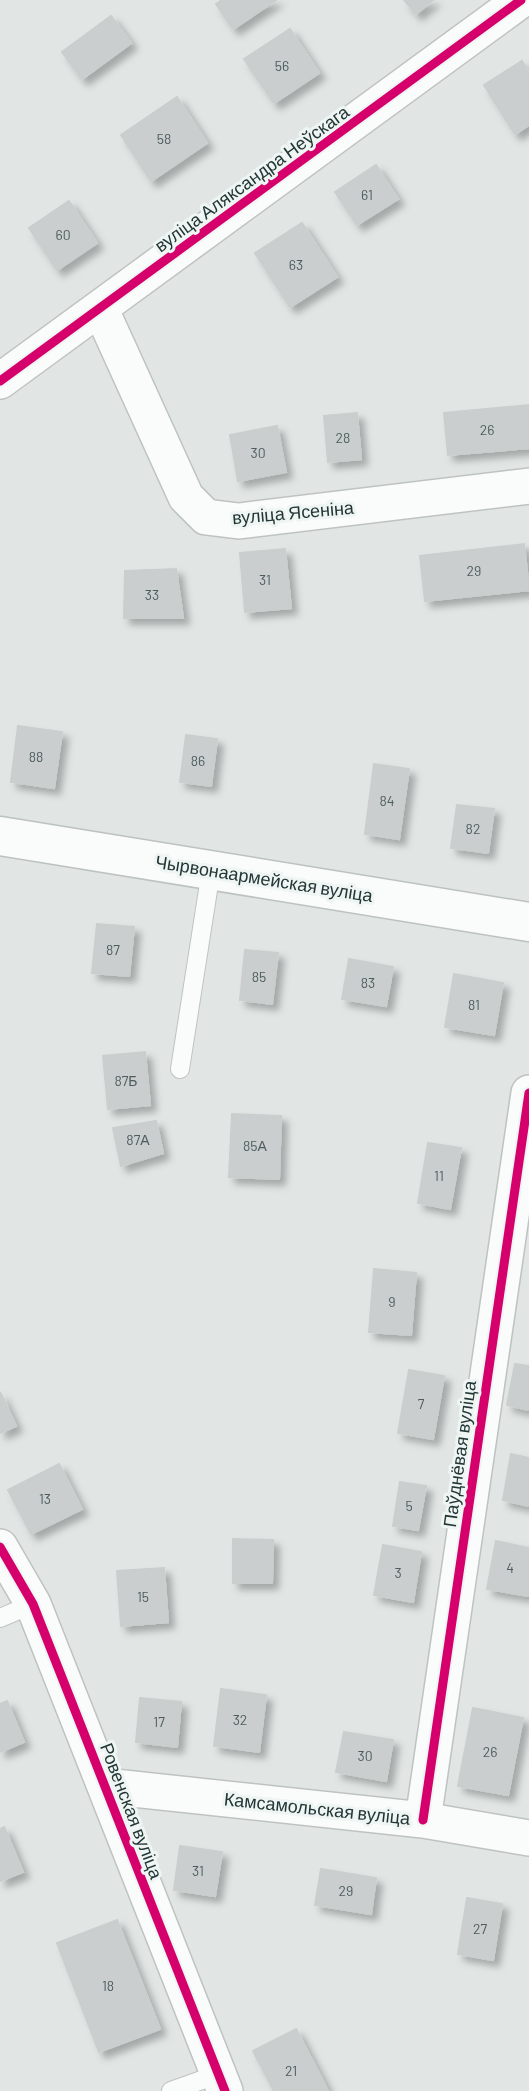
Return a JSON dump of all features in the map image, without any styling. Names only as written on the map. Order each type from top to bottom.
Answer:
[{"type":"main road","name":"Чырвонаармейская вуліца","points":[[0,836],[529,922]]},
{"type":"street","name":"вуліца Аляксандра Неўскага","points":[[0,381],[101,310],[521,0]]},
{"type":"street","name":"вуліца Ясеніна","points":[[101,310],[186,497],[206,517],[239,521],[529,486]]},
{"type":"street","name":"Паўднёвая вуліца","points":[[423,1819],[529,1093]]},
{"type":"street","name":"Ровенская вуліца","points":[[0,1547],[33,1604],[220,2083]]},
{"type":"street","name":"Камсамольская вуліца","points":[[105,1786],[423,1819],[529,1838]]},
{"type":"lane","points":[[180,1069],[211,871]]},
{"type":"lane","points":[[0,1618],[33,1604]]},
{"type":"lane","points":[[171,2091],[220,2083]]},
{"type":"building","points":[[222,0],[276,0],[233,29],[216,4]]},
{"type":"building","points":[[404,0],[433,0],[416,14]]},
{"type":"building","points":[[111,16],[131,43],[82,79],[62,52]]},
{"type":"building","points":[[290,29],[319,73],[274,103],[244,59]]},
{"type":"building","points":[[522,61],[529,73],[529,125],[515,134],[484,85]]},
{"type":"building","points":[[177,97],[207,143],[151,181],[121,135]]},
{"type":"building","points":[[376,165],[398,199],[357,225],[335,192]]},
{"type":"building","points":[[69,201],[97,243],[57,270],[29,228]]},
{"type":"building","points":[[302,223],[337,277],[290,307],[255,253]]},
{"type":"building","points":[[529,405],[529,448],[448,455],[444,413]]},
{"type":"building","points":[[357,413],[361,459],[328,462],[324,416]]},
{"type":"building","points":[[277,426],[286,472],[238,481],[230,435]]},
{"type":"building","points":[[524,544],[529,590],[425,601],[420,556]]},
{"type":"building","points":[[285,549],[291,608],[245,612],[240,553]]},
{"type":"building","points":[[176,569],[183,618],[124,618],[125,571]]},
{"type":"building","points":[[18,726],[62,732],[54,788],[11,782]]},
{"type":"building","points":[[186,735],[217,739],[211,786],[180,782]]},
{"type":"building","points":[[374,764],[409,769],[399,839],[365,834]]},
{"type":"building","points":[[457,805],[494,809],[488,853],[451,848]]},
{"type":"building","points":[[97,924],[134,927],[129,976],[92,973]]},
{"type":"building","points":[[245,950],[278,953],[272,1004],[240,1000]]},
{"type":"building","points":[[349,959],[393,967],[386,1006],[342,999]]},
{"type":"building","points":[[454,974],[503,983],[494,1035],[445,1027]]},
{"type":"building","points":[[145,1052],[150,1105],[108,1109],[103,1056]]},
{"type":"building","points":[[232,1114],[281,1116],[279,1179],[229,1177]]},
{"type":"building","points":[[156,1121],[163,1153],[121,1166],[113,1128]]},
{"type":"building","points":[[428,1143],[461,1148],[450,1209],[418,1203]]},
{"type":"building","points":[[374,1269],[416,1273],[411,1335],[369,1332]]},
{"type":"building","points":[[515,1364],[529,1366],[529,1410],[507,1405]]},
{"type":"building","points":[[409,1370],[444,1376],[433,1439],[398,1433]]},
{"type":"building","points":[[0,1392],[16,1426],[0,1433]]},
{"type":"building","points":[[511,1454],[529,1458],[529,1506],[503,1500]]},
{"type":"building","points":[[59,1464],[82,1509],[31,1534],[8,1490]]},
{"type":"building","points":[[400,1482],[426,1486],[418,1530],[393,1526]]},
{"type":"building","points":[[233,1539],[273,1540],[272,1583],[233,1583]]},
{"type":"building","points":[[496,1541],[529,1548],[529,1596],[487,1589]]},
{"type":"building","points":[[383,1545],[421,1552],[413,1602],[374,1595]]},
{"type":"building","points":[[164,1568],[168,1622],[121,1626],[117,1571]]},
{"type":"building","points":[[221,1689],[266,1695],[259,1752],[214,1746]]},
{"type":"building","points":[[140,1698],[181,1702],[177,1747],[136,1742]]},
{"type":"building","points":[[7,1701],[24,1742],[0,1752],[0,1704]]},
{"type":"building","points":[[473,1708],[523,1718],[508,1795],[458,1786]]},
{"type":"building","points":[[344,1732],[393,1740],[386,1781],[336,1772]]},
{"type":"building","points":[[4,1827],[23,1872],[0,1881],[0,1829]]},
{"type":"building","points":[[180,1846],[222,1852],[215,1896],[174,1890]]},
{"type":"building","points":[[321,1869],[376,1878],[371,1914],[315,1905]]},
{"type":"building","points":[[467,1898],[502,1904],[493,1960],[458,1954]]},
{"type":"building","points":[[117,1920],[160,2029],[99,2052],[57,1943]]},
{"type":"building","points":[[296,2029],[328,2091],[274,2091],[253,2051]]},
{"type":"cycle path","points":[[0,381],[521,0]]},
{"type":"cycle path","points":[[423,1820],[529,1093]]},
{"type":"cycle path","points":[[0,1547],[33,1604],[225,2091]]}]
